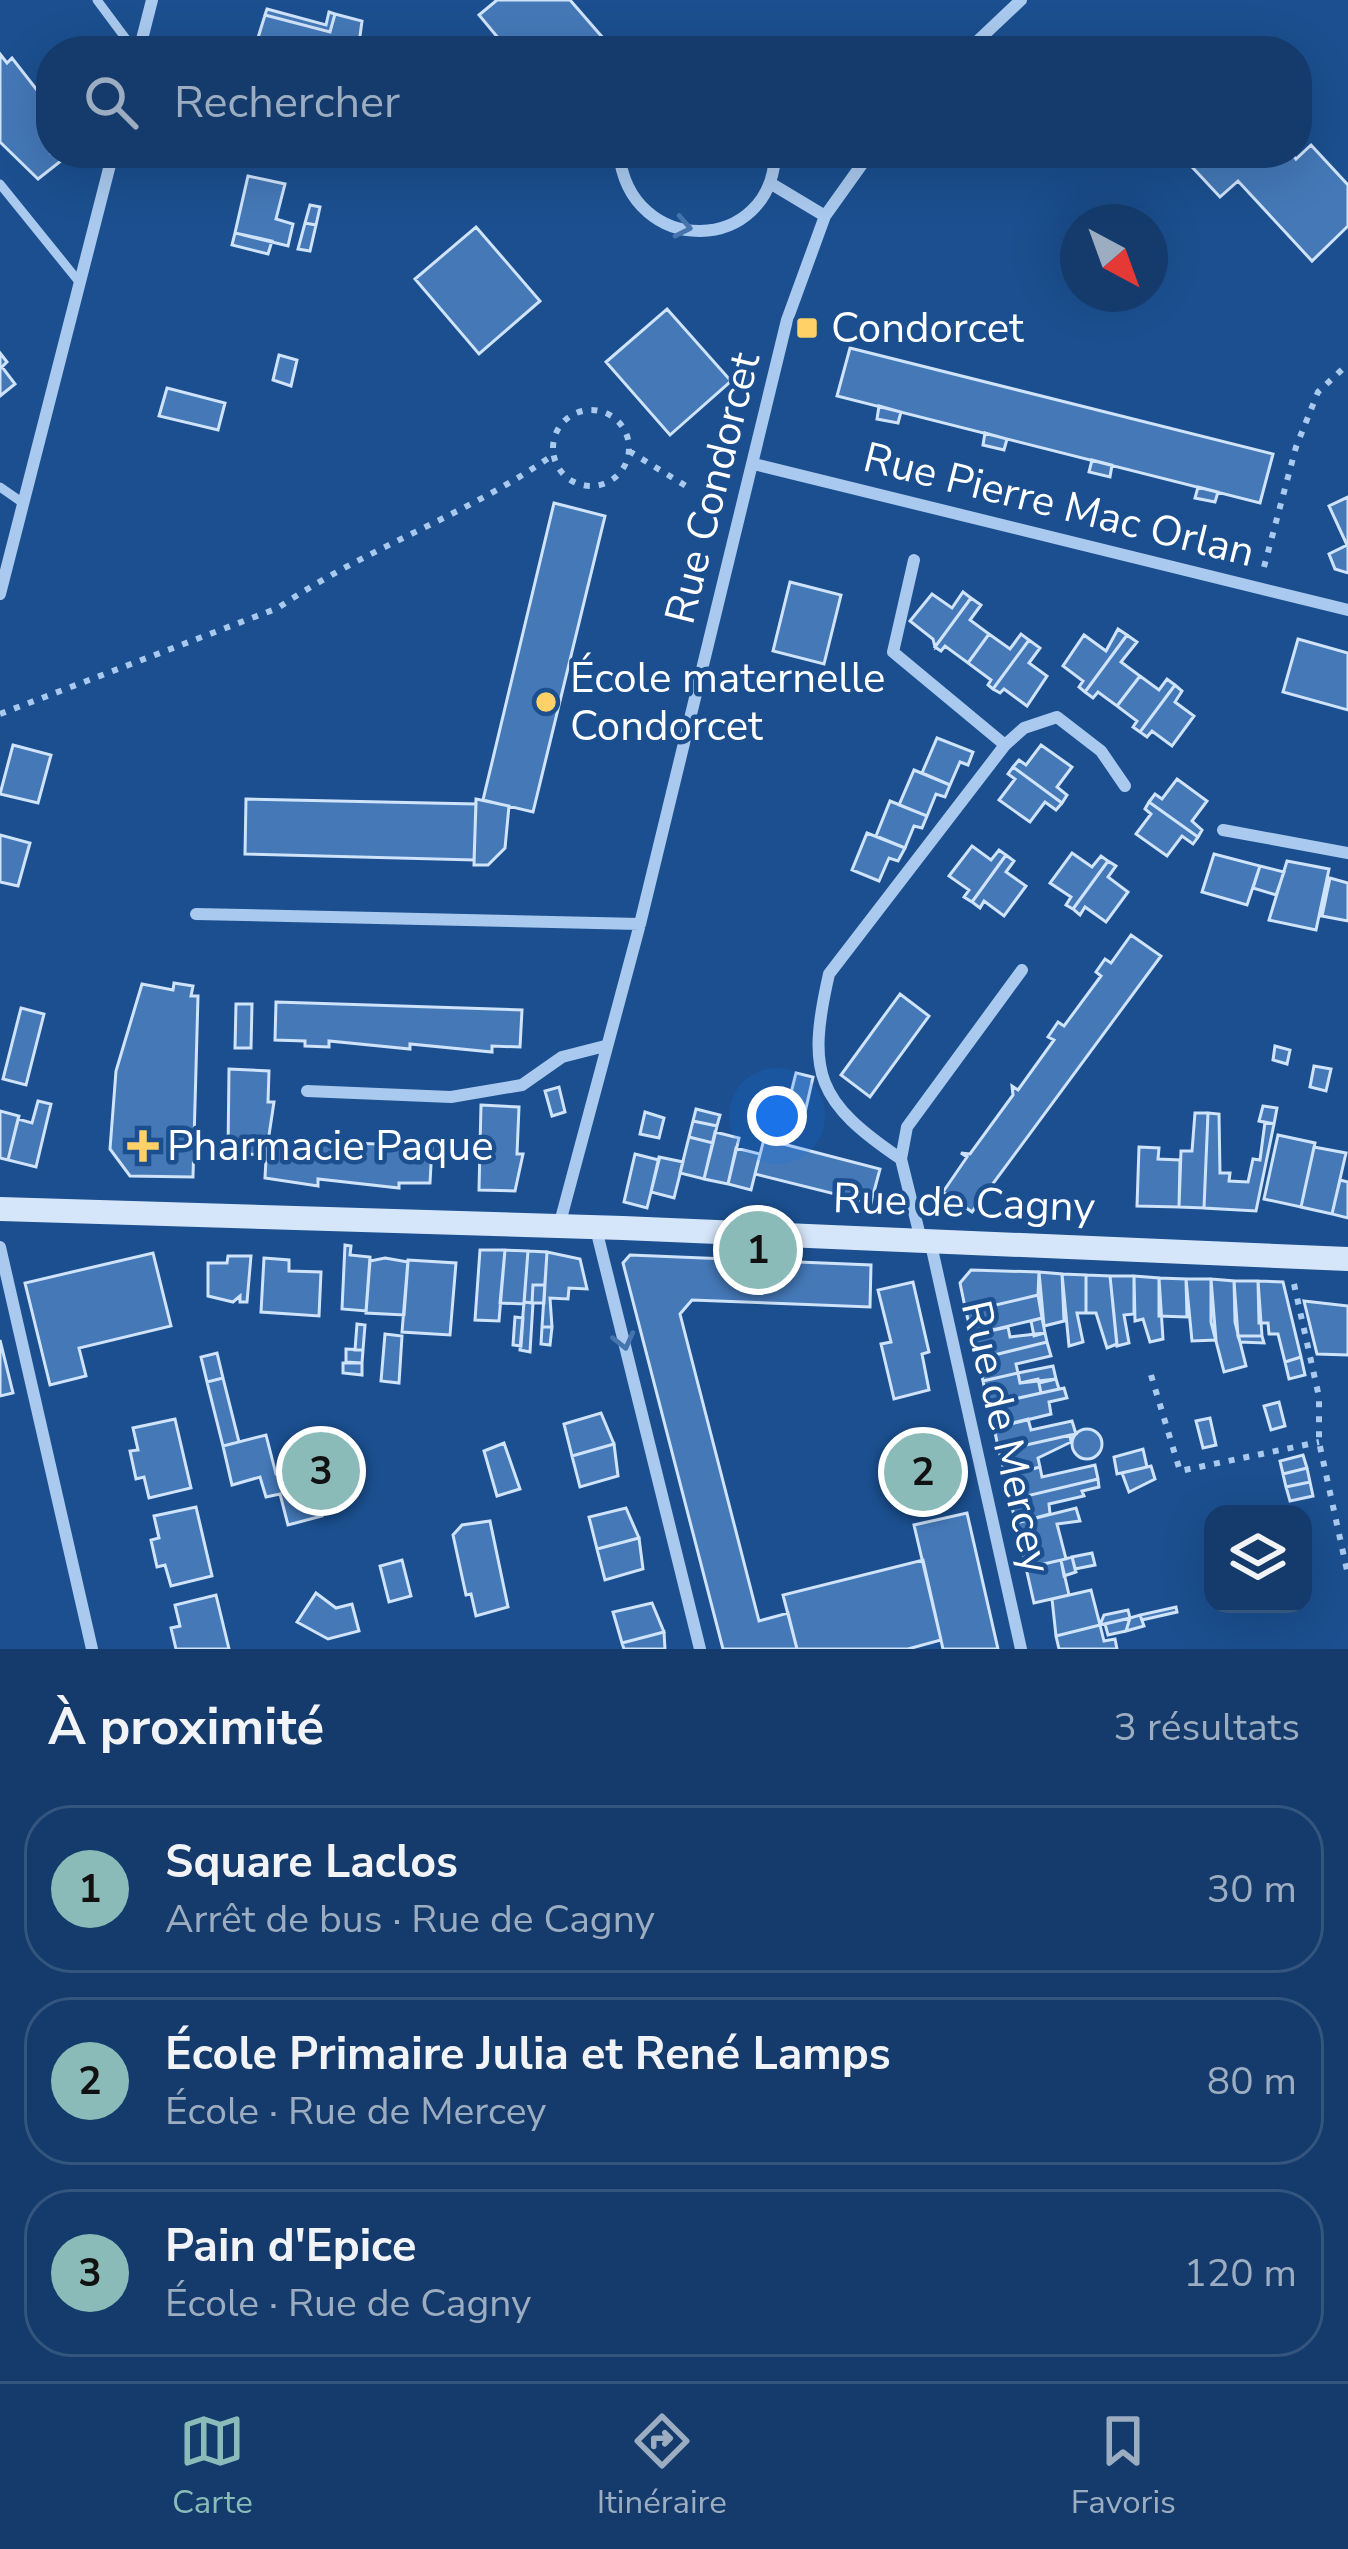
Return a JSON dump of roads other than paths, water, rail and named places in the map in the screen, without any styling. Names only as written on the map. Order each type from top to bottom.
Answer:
[{"type":"main road","name":"Rue de Cagny","points":[[0,1209],[596,1227],[1348,1259]]},
{"type":"street","points":[[141,36],[152,0]]},
{"type":"street","points":[[983,36],[1021,0]]},
{"type":"street","points":[[0,594],[109,168]]},
{"type":"street","points":[[623,168],[628,191],[639,207],[672,228],[692,232],[730,225],[747,214],[770,183],[772,168]]},
{"type":"street","name":"Rue Condorcet","points":[[559,1227],[640,924],[787,320],[825,216],[859,168]]},
{"type":"street","points":[[770,183],[825,216]]},
{"type":"street","name":"Rue Pierre Mac Orlan","points":[[754,464],[1348,610]]},
{"type":"street","points":[[914,560],[893,652],[1005,745]]},
{"type":"street","points":[[1022,970],[907,1127],[901,1159],[852,1126],[830,1099],[819,1064],[818,1021],[829,974],[1005,745],[1024,728],[1057,717],[1101,751],[1125,786]]},
{"type":"street","points":[[1223,830],[1348,853]]},
{"type":"street","points":[[196,914],[640,924]]},
{"type":"street","points":[[307,1091],[451,1097],[522,1085],[562,1057],[604,1046]]},
{"type":"street","name":"Rue de Mercey","points":[[901,1159],[925,1240],[1021,1649]]},
{"type":"street","points":[[596,1227],[700,1649]]},
{"type":"street","points":[[0,1246],[92,1649]]},
{"type":"lane","points":[[97,0],[125,36]]},
{"type":"lane","points":[[0,184],[80,283]]},
{"type":"lane","points":[[0,487],[23,503]]},
{"type":"place","name":"Condorcet","points":[[807,328]]},
{"type":"place","name":"École maternelle Condorcet","points":[[546,702]]},
{"type":"place","name":"Pharmacie Paque","points":[[143,1146]]},
{"type":"place","name":"Square Laclos","points":[[758,1250]]},
{"type":"place","name":"Pain d'Epice","points":[[321,1471]]},
{"type":"place","name":"École Primaire Julia et René Lamps","points":[[923,1472]]}]
